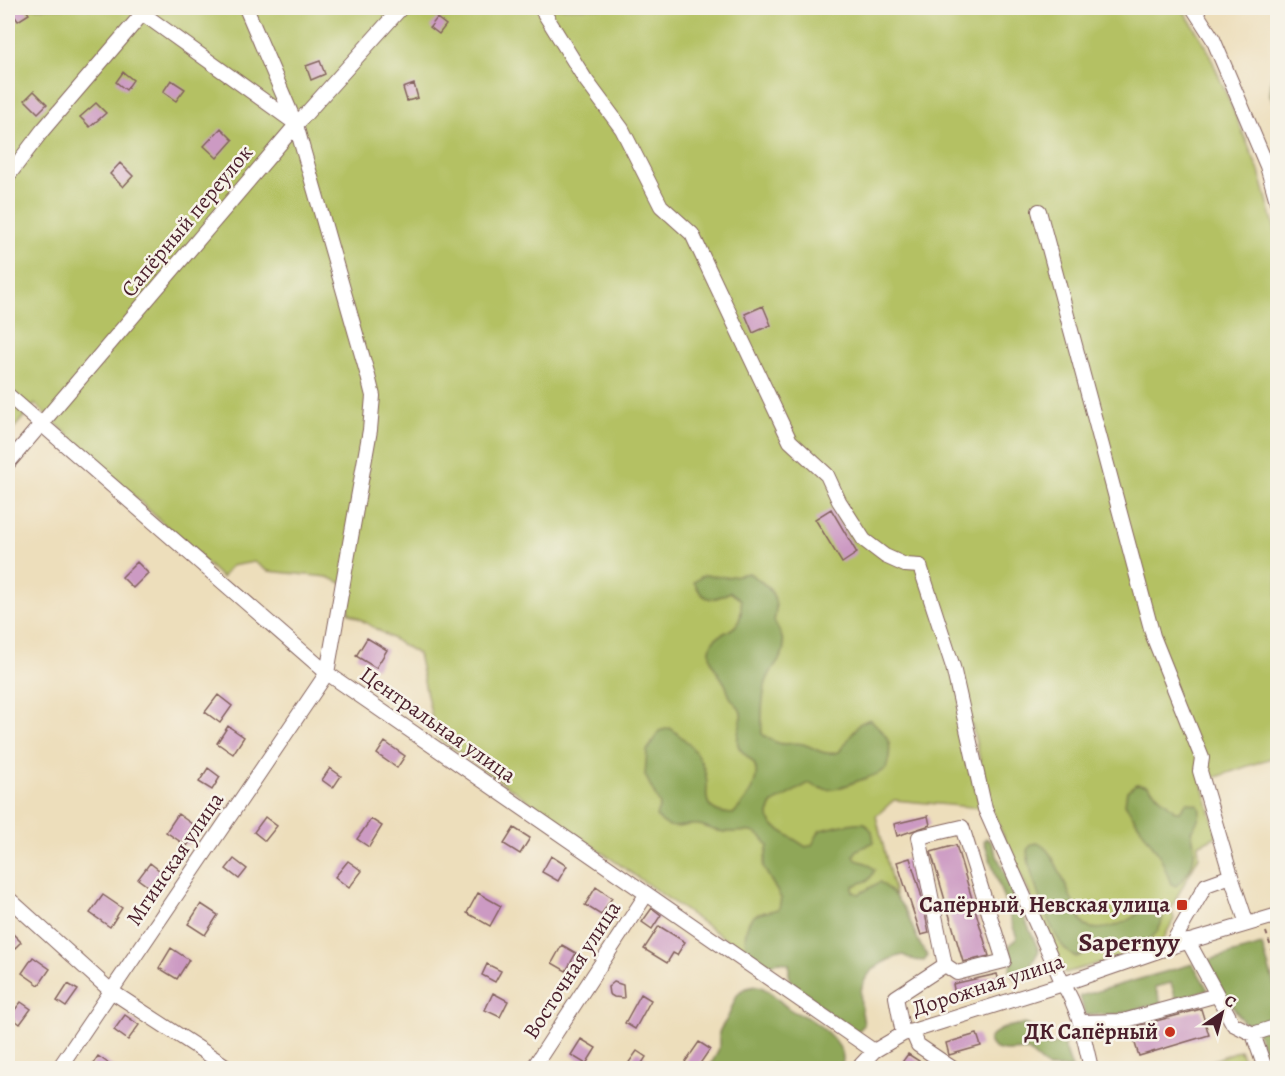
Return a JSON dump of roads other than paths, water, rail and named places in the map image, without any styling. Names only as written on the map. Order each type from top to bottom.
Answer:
[{"type":"street","points":[[246,8],[297,125],[373,396],[370,430],[327,673]]},
{"type":"street","name":"Сапёрный переулок","points":[[8,463],[297,125],[401,8]]},
{"type":"street","points":[[541,8],[585,79],[622,129],[661,206],[692,234],[790,441],[827,474],[839,501],[864,540],[885,556],[904,565],[920,566],[953,668],[985,809],[1063,984],[1071,996],[1092,1068]]},
{"type":"street","points":[[1192,8],[1213,39],[1267,166],[1278,205]]},
{"type":"street","points":[[8,176],[139,10],[297,125]]},
{"type":"street","points":[[1039,211],[1153,636],[1202,758],[1200,771],[1247,924]]},
{"type":"street","name":"Центральная улица","points":[[8,395],[327,673],[874,1051]]},
{"type":"street","name":"Мгинская улица","points":[[59,1068],[327,673]]},
{"type":"street","points":[[962,827],[1004,961],[957,973],[945,965],[920,837],[962,827]]},
{"type":"street","points":[[1170,947],[1206,885],[1231,876]]},
{"type":"street","name":"Восточная улица","points":[[532,1068],[646,895]]},
{"type":"street","points":[[8,898],[111,991],[229,1068]]},
{"type":"street","name":"Дорожная улица","points":[[858,1068],[874,1051],[908,1032],[1063,984],[1188,941],[1278,915]]},
{"type":"street","points":[[1188,941],[1233,1024],[1253,1034],[1265,1068]]},
{"type":"street","points":[[945,965],[896,997],[908,1032],[918,1046],[952,1068]]},
{"type":"street","points":[[1080,1022],[1123,1021],[1217,995]]},
{"type":"street","points":[[1253,1034],[1278,1026]]},
{"type":"place","name":"Сапёрный, Невская улица","points":[[1182,905]]},
{"type":"place","name":"ДК Сапёрный","points":[[1170,1032]]},
{"type":"district","name":"Sapernyy","points":[[1129,942]]}]
